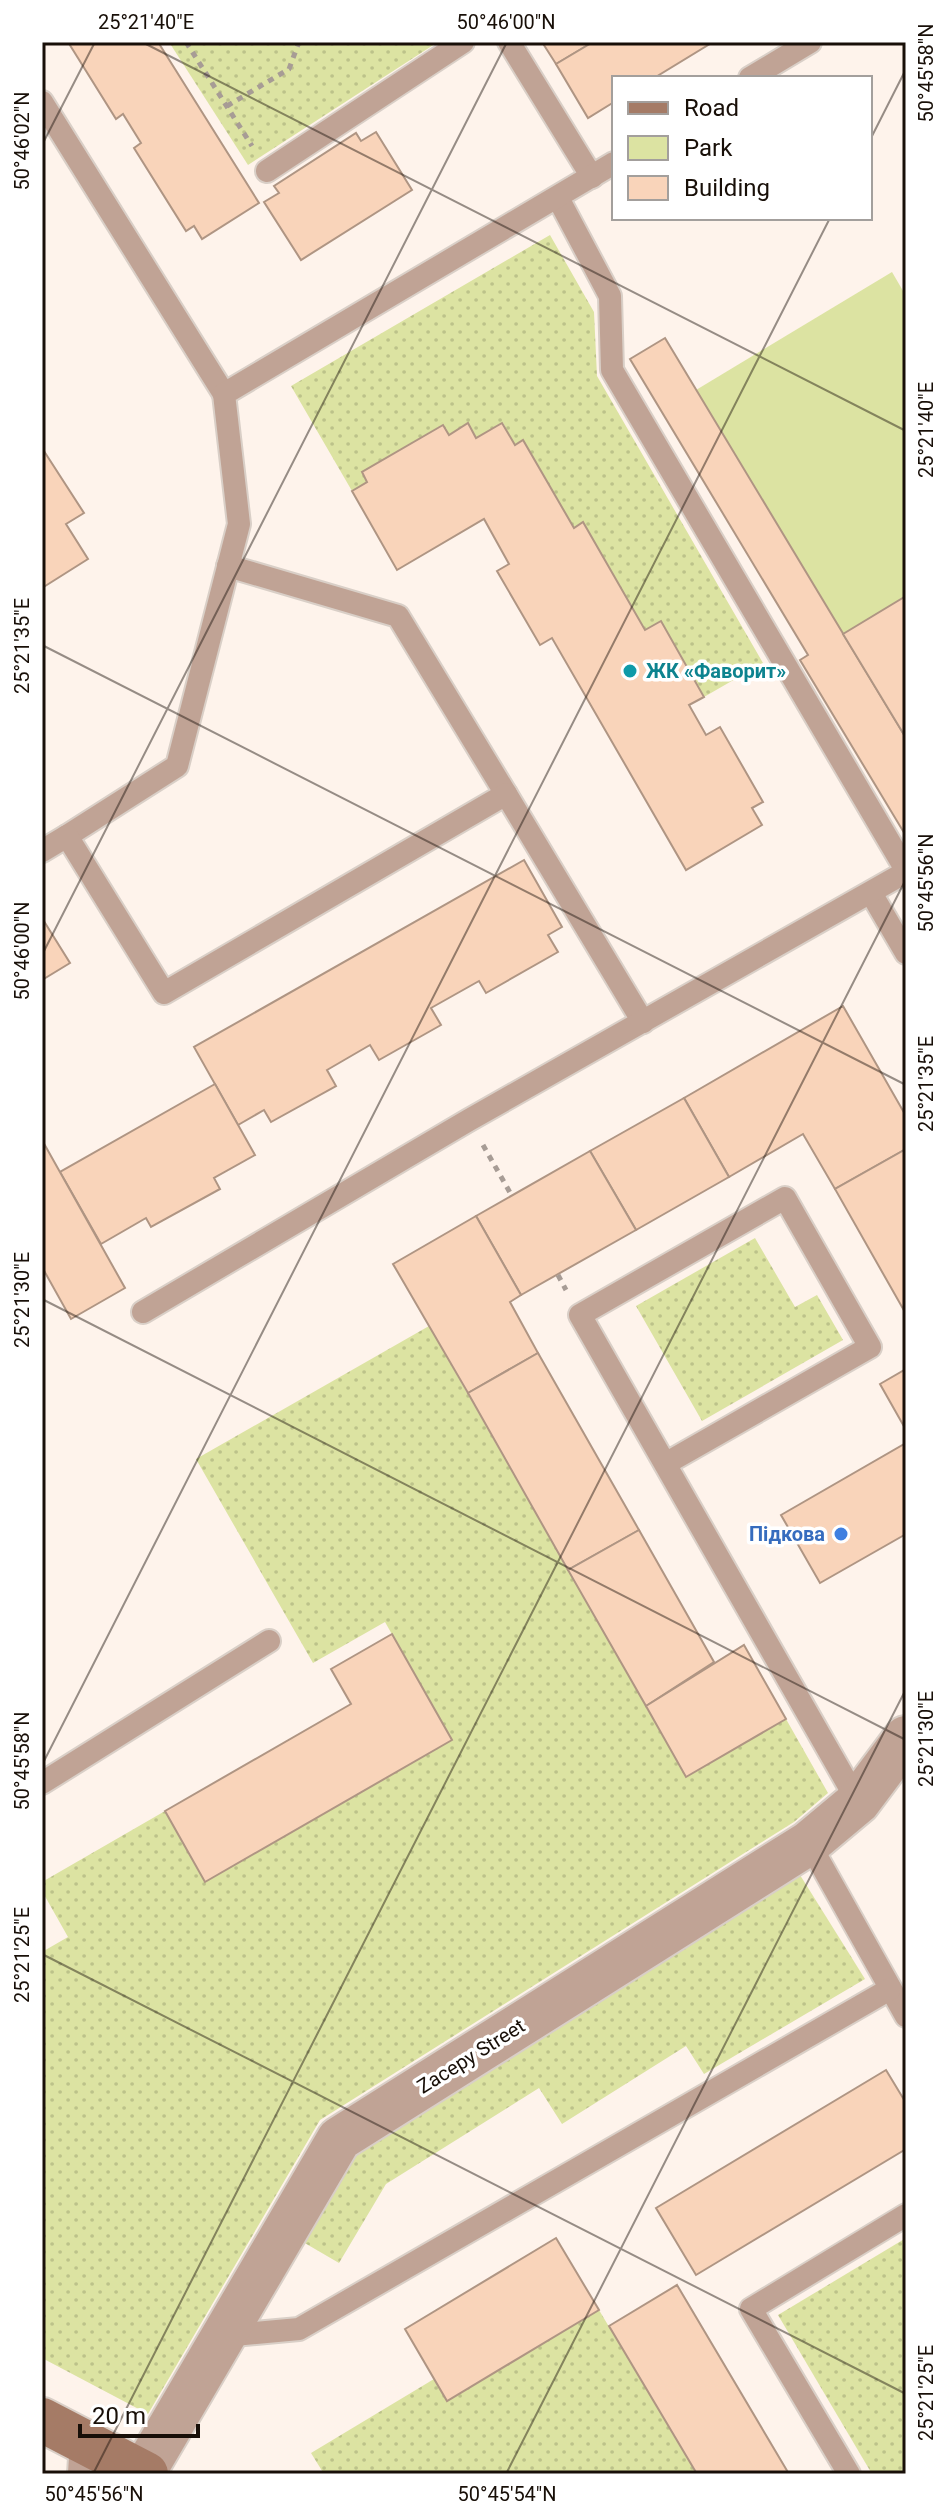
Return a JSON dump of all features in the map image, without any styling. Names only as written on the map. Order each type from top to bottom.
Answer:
[{"type":"main road","points":[[42,2420],[80,2457],[145,2473]]},
{"type":"street","name":"Zacepy Street","points":[[145,2473],[339,2139],[809,1843],[858,1802],[906,1738]]},
{"type":"lane","points":[[267,171],[463,42]]},
{"type":"lane","points":[[509,42],[592,177]]},
{"type":"lane","points":[[753,76],[800,44]]},
{"type":"lane","points":[[42,102],[224,394],[239,524],[177,766],[42,851]]},
{"type":"lane","points":[[224,394],[612,164]]},
{"type":"lane","points":[[143,1312],[469,1120],[906,871],[612,370],[610,296],[558,198]]},
{"type":"lane","points":[[228,566],[398,616],[643,1022]]},
{"type":"lane","points":[[67,836],[164,993],[506,794]]},
{"type":"lane","points":[[871,893],[906,953]]},
{"type":"lane","points":[[665,1464],[870,1347],[785,1198],[580,1315],[665,1464],[858,1802]]},
{"type":"lane","points":[[42,1783],[269,1641]]},
{"type":"lane","points":[[809,1843],[906,2016]]},
{"type":"lane","points":[[223,2336],[299,2329],[890,1989]]},
{"type":"lane","points":[[849,2474],[751,2309],[906,2215]]},
{"type":"path","points":[[186,42],[267,171]]},
{"type":"path","points":[[227,106],[289,69],[299,42]]},
{"type":"path","points":[[469,1120],[512,1196]]},
{"type":"green space","points":[[169,42],[438,42],[248,165]]},
{"type":"green space","points":[[550,235],[594,312],[597,376],[763,663],[704,697],[661,621],[645,630],[583,523],[574,528],[523,441],[515,445],[503,423],[476,438],[468,424],[449,435],[442,425],[362,472],[367,482],[352,491],[291,386]]},
{"type":"green space","points":[[892,272],[906,296],[906,596],[843,634],[696,390]]},
{"type":"green space","points":[[755,1238],[795,1307],[817,1295],[843,1340],[702,1421],[636,1306]]},
{"type":"green space","points":[[429,1326],[686,1777],[786,1719],[828,1793],[794,1822],[320,2120],[148,2414],[42,2358],[42,1952],[68,1937],[42,1891],[42,1882],[165,1811],[205,1881],[452,1740],[385,1622],[313,1663],[196,1459]]},
{"type":"green space","points":[[800,1875],[865,1979],[704,2074],[686,2046],[562,2124],[539,2088],[386,2184],[339,2263],[303,2242],[355,2154]]},
{"type":"green space","points":[[906,2238],[906,2474],[872,2474],[778,2315]]},
{"type":"green space","points":[[599,2310],[697,2474],[324,2474],[311,2453],[434,2379],[448,2400]]},
{"type":"building","points":[[68,42],[158,42],[259,203],[202,239],[194,226],[186,231],[134,148],[141,143],[123,114],[116,119]]},
{"type":"building","points":[[542,42],[593,42],[556,64]]},
{"type":"building","points":[[593,42],[713,42],[657,76],[612,76],[612,103],[588,118],[556,64]]},
{"type":"building","points":[[376,132],[412,190],[301,260],[264,202],[279,193],[274,186],[356,133],[361,141]]},
{"type":"building","points":[[665,338],[906,738],[906,836],[800,660],[808,655],[630,359]]},
{"type":"building","name":"ЖК «Фаворит»","points":[[468,423],[476,438],[502,423],[515,445],[523,440],[574,528],[583,522],[645,630],[661,621],[704,697],[689,705],[706,735],[720,727],[763,802],[752,808],[762,825],[686,870],[552,638],[540,645],[497,571],[509,564],[484,519],[397,570],[352,491],[367,482],[362,472],[443,425],[449,435]]},
{"type":"building","points":[[42,448],[84,513],[66,524],[88,559],[42,588]]},
{"type":"building","points":[[906,596],[906,738],[843,634]]},
{"type":"building","points":[[524,860],[562,927],[548,935],[558,952],[486,993],[479,981],[431,1008],[441,1025],[379,1060],[370,1045],[327,1070],[336,1086],[271,1122],[264,1110],[238,1125],[194,1047]]},
{"type":"building","points":[[42,918],[70,963],[42,980]]},
{"type":"building","points":[[843,1006],[906,1116],[906,1149],[835,1189],[803,1134],[729,1177],[684,1098]]},
{"type":"building","points":[[215,1084],[255,1155],[214,1178],[220,1189],[151,1227],[146,1218],[101,1244],[60,1172]]},
{"type":"building","points":[[684,1098],[729,1177],[636,1230],[590,1151]]},
{"type":"building","points":[[42,1140],[125,1288],[71,1319],[42,1267]]},
{"type":"building","points":[[906,1149],[906,1314],[835,1189]]},
{"type":"building","points":[[590,1151],[636,1230],[521,1295],[476,1216]]},
{"type":"building","points":[[476,1216],[521,1295],[510,1302],[538,1353],[468,1393],[393,1264]]},
{"type":"building","points":[[538,1353],[639,1530],[568,1570],[468,1393]]},
{"type":"building","points":[[906,1369],[906,1430],[880,1384]]},
{"type":"building","points":[[906,1443],[906,1534],[820,1583],[781,1515]]},
{"type":"building","points":[[639,1530],[714,1662],[646,1706],[568,1570]]},
{"type":"building","points":[[392,1634],[452,1740],[205,1882],[165,1811],[351,1704],[331,1669]]},
{"type":"building","points":[[744,1645],[786,1719],[686,1777],[646,1706]]},
{"type":"building","points":[[886,2070],[906,2103],[906,2149],[696,2275],[656,2208]]},
{"type":"building","points":[[556,2238],[599,2310],[447,2401],[405,2329]]},
{"type":"building","points":[[677,2285],[789,2474],[697,2474],[609,2326]]},
{"type":"place","name":"ЖК «Фаворит»","points":[[630,671]]},
{"type":"place","name":"Підкова","points":[[841,1534]]}]
